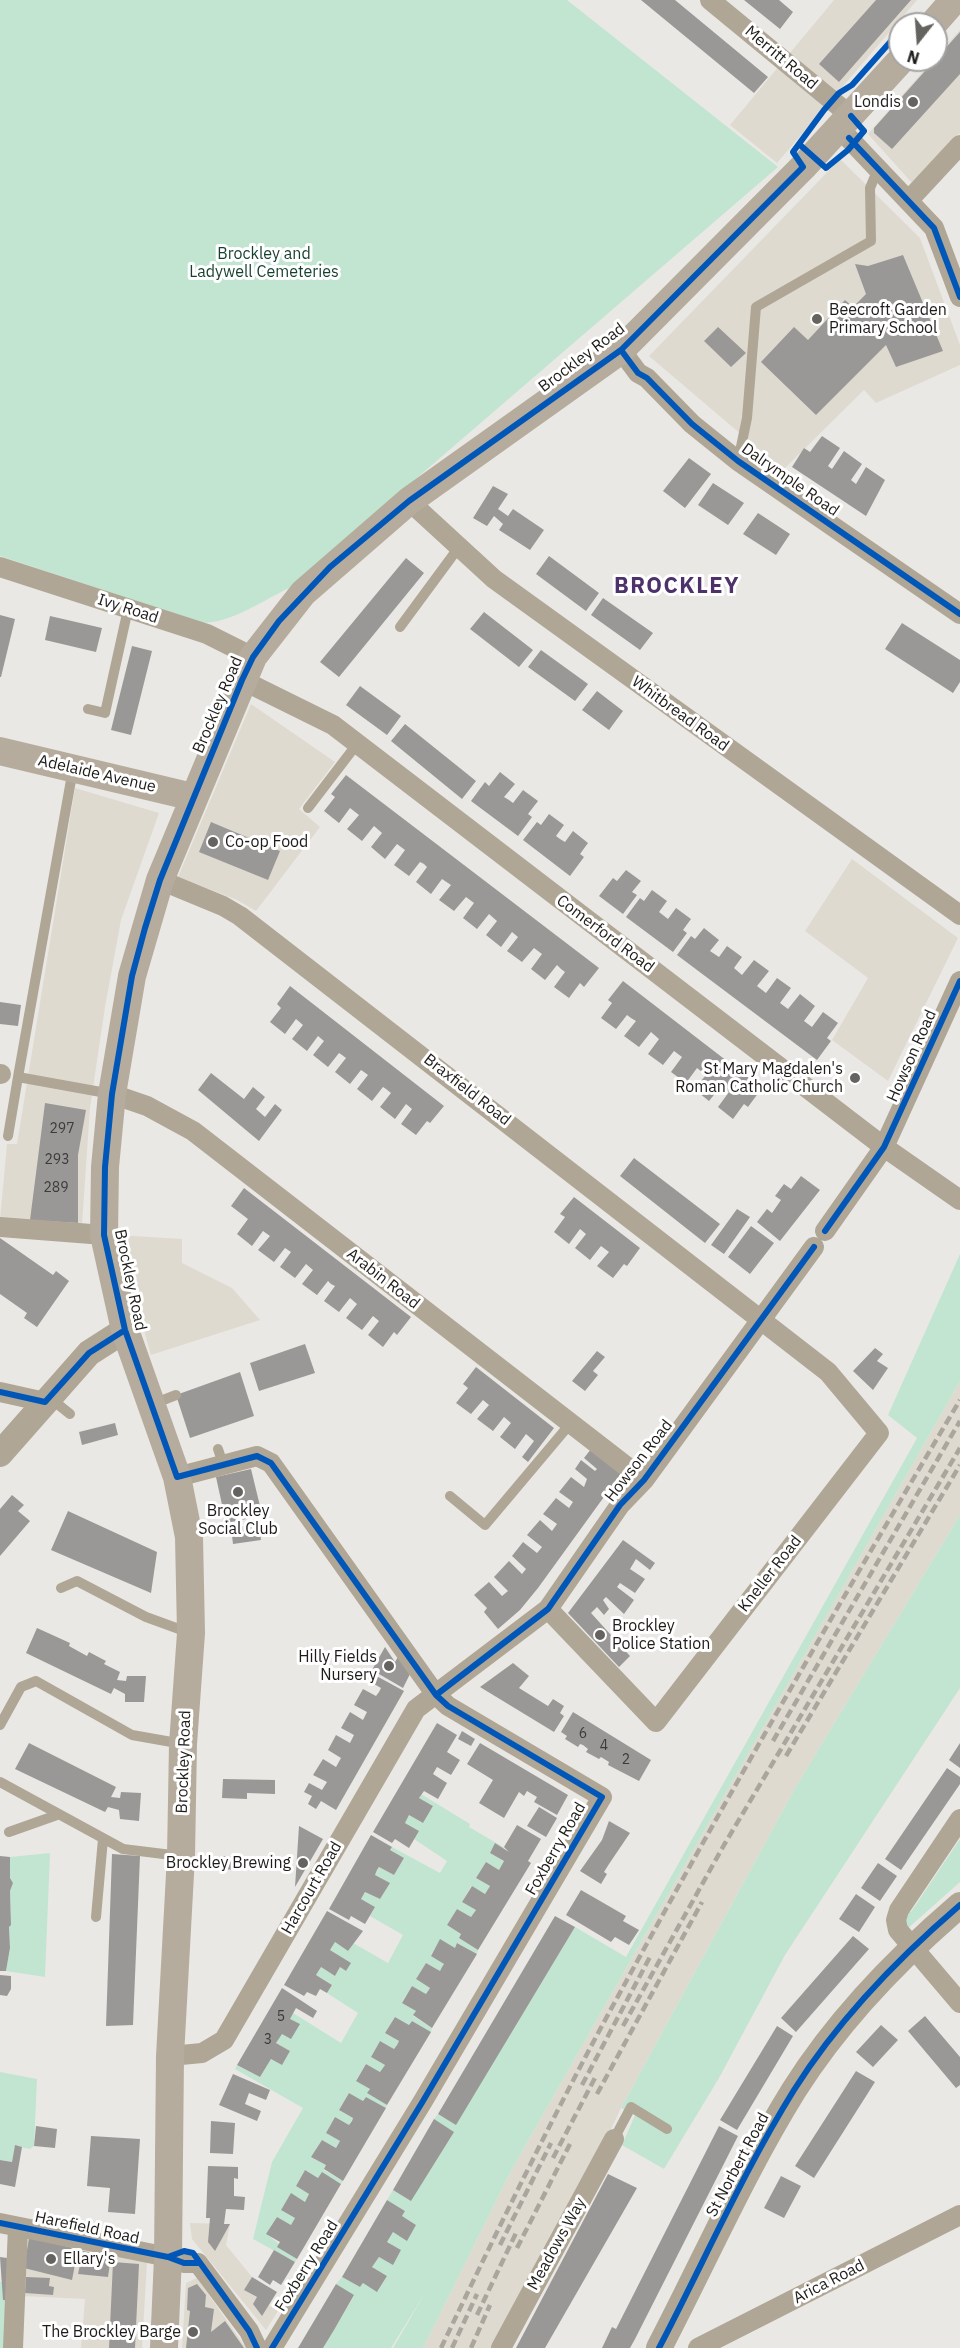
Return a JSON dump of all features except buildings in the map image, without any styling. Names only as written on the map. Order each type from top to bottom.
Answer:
[{"type":"main road","points":[[944,12],[954,0]]},
{"type":"main road","name":"Brockley Road","points":[[164,2348],[168,2257],[170,2056],[183,1744],[191,1633],[189,1537],[177,1477],[125,1330],[104,1235],[105,1167],[112,1094],[132,976],[160,880],[248,668],[303,593],[409,501],[621,350],[845,123],[890,72]]},
{"type":"main road","name":"Adelaide Avenue","points":[[0,751],[193,797]]},
{"type":"street","name":"Merritt Road","points":[[710,0],[845,123],[878,169],[933,228],[960,297]]},
{"type":"street","points":[[909,200],[960,145]]},
{"type":"street","name":"Dalrymple Road","points":[[621,350],[638,373],[647,378],[692,424],[738,460],[960,614]]},
{"type":"street","name":"Whitbread Road","points":[[409,501],[494,579],[960,915]]},
{"type":"street","name":"Ivy Road","points":[[0,567],[207,634],[248,668]]},
{"type":"street","name":"Comerford Road","points":[[248,668],[333,725],[884,1148],[960,1200]]},
{"type":"street","name":"Braxfield Road","points":[[160,880],[223,906],[240,916],[762,1320]]},
{"type":"street","name":"Howson Road","points":[[436,1695],[548,1609],[620,1505],[644,1480],[762,1320],[884,1148],[960,981]]},
{"type":"street","name":"Arabin Road","points":[[112,1094],[155,1110],[193,1131],[644,1480]]},
{"type":"street","points":[[0,1227],[104,1235]]},
{"type":"street","name":"Kneller Road","points":[[548,1609],[656,1722],[879,1433],[828,1372],[762,1320]]},
{"type":"street","points":[[0,1454],[89,1353],[125,1330]]},
{"type":"street","points":[[0,1392],[48,1400]]},
{"type":"street","name":"Foxberry Road","points":[[177,1477],[220,1457],[257,1456],[271,1463],[436,1695],[448,1706],[602,1797],[423,2101],[272,2348]]},
{"type":"street","name":"Harcourt Road","points":[[170,2056],[202,2053],[224,2040],[416,1709],[436,1695]]},
{"type":"street","points":[[960,1819],[899,1910],[896,1920],[898,1930],[960,2003]]},
{"type":"street","name":"St Norbert Road","points":[[663,2347],[771,2129],[795,2089],[846,2019],[912,1946],[960,1905]]},
{"type":"street","name":"Meadows Way","points":[[501,2348],[614,2139]]},
{"type":"street","name":"Arica Road","points":[[698,2348],[960,2215]]},
{"type":"street","points":[[9,2225],[13,2348]]},
{"type":"street","name":"Harefield Road","points":[[9,2225],[168,2257],[184,2263],[198,2263],[249,2331],[257,2348]]},
{"type":"lane","points":[[738,460],[747,418],[756,307],[871,241],[870,188],[878,169]]},
{"type":"lane","points":[[400,627],[459,547]]},
{"type":"lane","points":[[88,709],[105,712],[128,609]]},
{"type":"lane","points":[[308,808],[357,744]]},
{"type":"lane","points":[[8,1136],[6,1075],[73,768]]},
{"type":"lane","points":[[6,1075],[112,1094]]},
{"type":"lane","points":[[150,1405],[176,1395]]},
{"type":"lane","points":[[48,1400],[70,1414]]},
{"type":"lane","points":[[450,1496],[485,1525],[570,1424]]},
{"type":"lane","points":[[61,1588],[77,1581],[146,1617],[191,1633]]},
{"type":"lane","points":[[0,1725],[21,1687],[36,1681],[132,1735],[183,1744]]},
{"type":"lane","points":[[0,1782],[123,1849],[180,1856]]},
{"type":"lane","points":[[9,1832],[57,1815]]},
{"type":"lane","points":[[96,1917],[103,1839]]},
{"type":"lane","points":[[614,2139],[631,2107],[667,2129]]},
{"type":"shaded area","points":[[834,0],[917,0],[907,12],[888,12],[888,34],[777,163],[730,125]]},
{"type":"shaded area","points":[[960,30],[960,133],[912,183],[868,134],[922,72],[948,72],[948,44]]},
{"type":"shaded area","name":"Beecroft Garden Primary School","points":[[840,159],[920,238],[960,345],[960,365],[876,403],[864,390],[783,470],[649,356]]},
{"type":"shaded area","points":[[251,704],[335,762],[299,809],[320,827],[256,911],[237,900],[178,877]]},
{"type":"shaded area","points":[[75,788],[159,813],[121,920],[90,1108],[82,1225],[0,1219],[7,1144],[17,1144]]},
{"type":"shaded area","points":[[852,859],[958,938],[888,1081],[832,1040],[868,978],[805,931]]},
{"type":"shaded area","points":[[117,1235],[182,1239],[182,1263],[232,1288],[260,1320],[151,1355]]},
{"type":"shaded area","points":[[960,1381],[960,1515],[794,1790],[621,2108],[507,2348],[423,2348],[512,2169]]},
{"type":"shaded area","points":[[190,2223],[230,2224],[226,2245],[252,2277],[245,2290],[278,2311],[266,2330],[192,2239]]},
{"type":"shaded area","points":[[26,2233],[147,2262],[142,2348],[81,2348],[85,2299],[22,2296]]},
{"type":"shaded area","points":[[197,2278],[246,2348],[182,2348],[186,2283]]},
{"type":"green space","name":"Brockley and Ladywell Cemeteries","points":[[0,0],[567,0],[778,167],[289,588],[236,615],[203,623],[0,556]]},
{"type":"green space","points":[[960,1254],[960,1381],[512,2169],[423,2348],[393,2348],[425,2293],[391,2348],[323,2348],[354,2296],[336,2284],[342,2277],[360,2287],[363,2283],[378,2291],[387,2276],[372,2267],[379,2257],[393,2264],[401,2250],[387,2242],[393,2232],[407,2240],[416,2225],[402,2216],[405,2211],[387,2200],[393,2190],[411,2200],[434,2119],[438,2114],[456,2124],[575,1927],[626,1957],[917,1438],[888,1415]]},
{"type":"green space","points":[[960,1515],[960,1688],[785,1955],[719,2078],[664,2169],[622,2145],[635,2115],[621,2108],[794,1790]]},
{"type":"green space","points":[[421,1794],[470,1824],[469,1827],[510,1851],[495,1844],[490,1853],[504,1861],[499,1870],[486,1862],[476,1878],[490,1886],[485,1894],[471,1886],[462,1902],[476,1910],[471,1917],[457,1909],[447,1925],[461,1934],[459,1938],[478,1950],[477,1954],[458,1943],[455,1948],[440,1940],[431,1955],[444,1964],[440,1971],[426,1963],[416,1979],[430,1988],[426,1994],[412,1986],[402,2002],[416,2011],[413,2016],[432,2028],[431,2032],[412,2021],[409,2025],[395,2017],[385,2033],[399,2041],[394,2049],[380,2041],[371,2057],[385,2065],[380,2072],[366,2064],[356,2080],[370,2089],[368,2093],[387,2105],[386,2108],[366,2097],[363,2101],[349,2093],[339,2110],[353,2118],[349,2125],[335,2117],[326,2133],[340,2141],[336,2148],[322,2140],[312,2157],[326,2165],[324,2170],[343,2181],[341,2184],[322,2173],[318,2178],[305,2170],[296,2186],[309,2194],[305,2202],[291,2194],[281,2210],[295,2218],[291,2225],[277,2217],[267,2234],[297,2259],[295,2262],[253,2239],[272,2162],[303,2108],[235,2069],[237,2065],[260,2077],[271,2059],[282,2064],[290,2051],[276,2043],[293,2013],[341,2043],[358,2013],[327,1993],[332,1985],[316,1975],[321,1967],[335,1976],[340,1967],[346,1971],[350,1963],[330,1950],[335,1942],[348,1951],[353,1943],[388,1963],[403,1935],[370,1916],[375,1907],[361,1899],[365,1892],[380,1899],[389,1883],[375,1875],[379,1867],[394,1875],[404,1858],[390,1850],[392,1847],[440,1873],[447,1861],[414,1839],[419,1831],[405,1823],[409,1815],[423,1823],[433,1806],[419,1798]]},
{"type":"green space","points":[[960,1839],[960,1882],[906,1930],[905,1911],[911,1912]]},
{"type":"green space","points":[[50,1853],[45,1977],[6,1971],[10,1949],[10,1891],[13,1883],[10,1878],[10,1857]]},
{"type":"green space","points":[[0,2072],[37,2079],[34,2146],[30,2149],[15,2146],[12,2162],[0,2160]]},
{"type":"green space","points":[[0,2282],[4,2282],[3,2300],[12,2301],[11,2348],[0,2348]]},
{"type":"railway","points":[[441,2348],[551,2123],[622,1989],[788,1693],[960,1400]]},
{"type":"railway","points":[[773,1741],[960,1421]]},
{"type":"railway","points":[[623,2026],[724,1845],[960,1448]]},
{"type":"railway","points":[[786,1756],[960,1465]]},
{"type":"railway","points":[[597,2094],[702,1902]]},
{"type":"railway","points":[[582,2085],[651,1955]]},
{"type":"railway","points":[[553,2158],[596,2076]]},
{"type":"railway","points":[[500,2245],[551,2143]]},
{"type":"railway","points":[[517,2248],[570,2144]]},
{"type":"railway","points":[[477,2315],[516,2233]]},
{"type":"railway","points":[[452,2348],[477,2294]]},
{"type":"railway","points":[[471,2348],[490,2305]]},
{"type":"cycle path","points":[[272,2348],[423,2101],[602,1797],[448,1706],[436,1695],[271,1463],[257,1456],[177,1477],[125,1330],[104,1235],[105,1167],[112,1094],[132,976],[160,880],[242,680],[253,657],[279,621],[330,567],[409,501],[621,350],[803,167],[793,152],[839,93],[852,85],[888,44]]},
{"type":"cycle path","points":[[799,144],[826,168],[848,150],[864,131],[851,116]]},
{"type":"cycle path","points":[[849,138],[934,228],[960,297]]},
{"type":"cycle path","points":[[621,350],[638,373],[647,378],[692,424],[738,461],[960,614]]},
{"type":"cycle path","points":[[825,1231],[884,1147],[960,981]]},
{"type":"cycle path","points":[[436,1695],[548,1609],[620,1505],[644,1480],[814,1247]]},
{"type":"cycle path","points":[[0,1392],[45,1402],[89,1353],[125,1330]]},
{"type":"cycle path","points":[[659,2348],[775,2121],[811,2064],[870,1991],[960,1905]]},
{"type":"cycle path","points":[[0,2223],[168,2257],[184,2263],[198,2263]]},
{"type":"cycle path","points":[[168,2257],[184,2251],[193,2253],[249,2331],[257,2348]]},
{"type":"place","name":"Londis","points":[[913,102]]},
{"type":"place","name":"Beecroft Garden Primary School","points":[[817,319]]},
{"type":"place","name":"Co-op Food","points":[[213,842]]},
{"type":"place","name":"St Mary Magdalen's Roman Catholic Church","points":[[855,1078]]},
{"type":"place","name":"Brockley Social Club","points":[[238,1492]]},
{"type":"place","name":"Brockley Police Station","points":[[600,1635]]},
{"type":"place","name":"Hilly Fields Nursery","points":[[389,1666]]},
{"type":"place","name":"Brockley Brewing","points":[[303,1863]]},
{"type":"place","name":"Ellary's","points":[[51,2259]]},
{"type":"place","name":"The Brockley Barge","points":[[193,2332]]},
{"type":"district","name":"BROCKLEY","points":[[677,587]]}]
